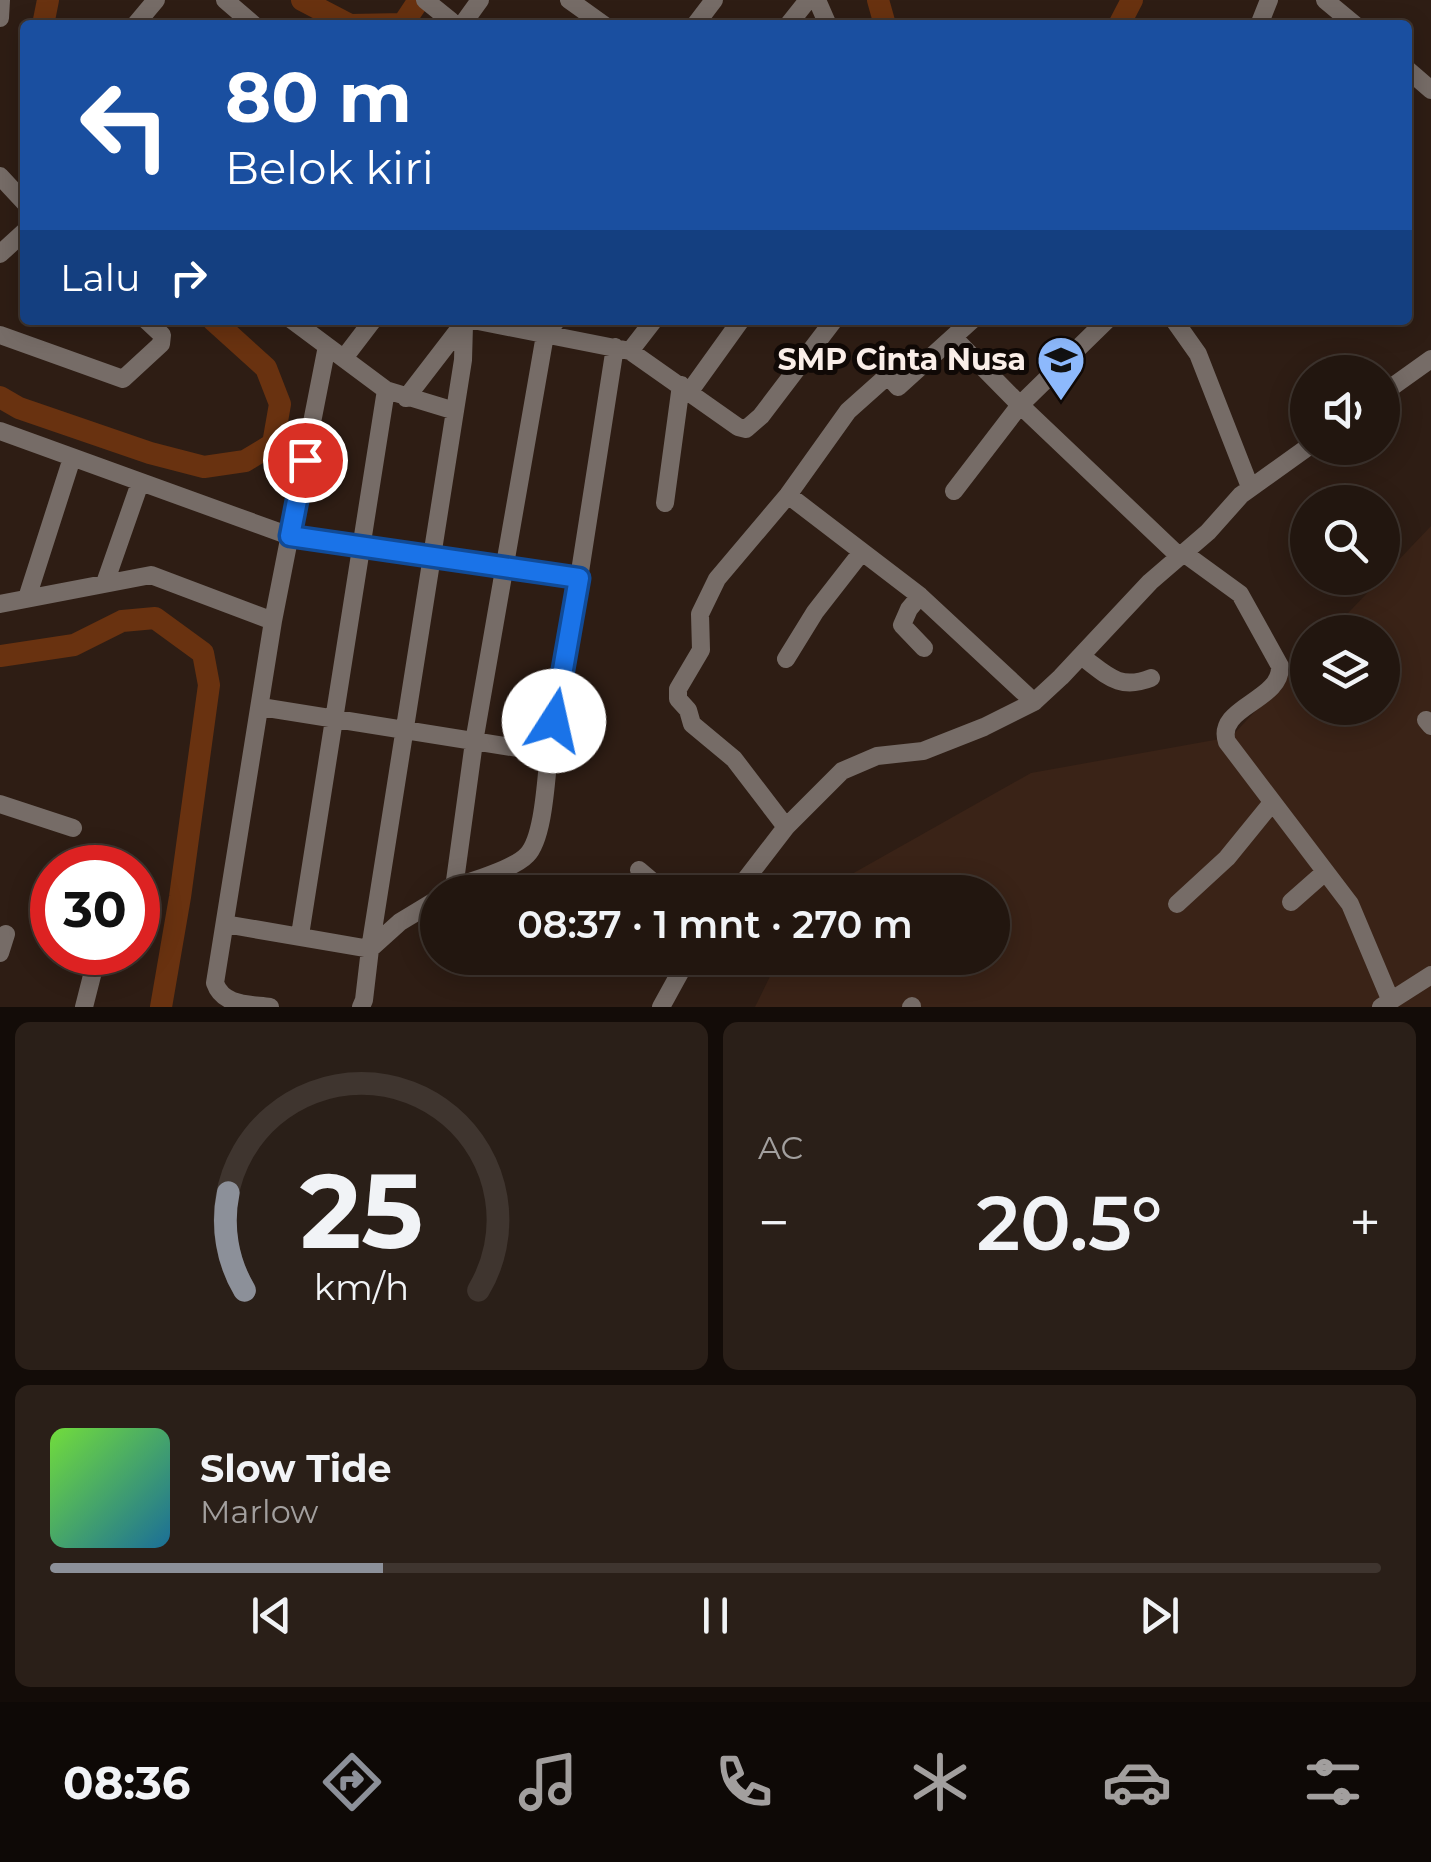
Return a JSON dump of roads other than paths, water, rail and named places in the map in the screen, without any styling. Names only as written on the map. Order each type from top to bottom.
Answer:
[{"type":"street","points":[[0,18],[2,0]]},
{"type":"street","points":[[138,20],[156,0]]},
{"type":"street","points":[[224,0],[242,20]]},
{"type":"street","points":[[462,20],[480,0]]},
{"type":"street","points":[[569,0],[597,20]]},
{"type":"street","points":[[792,20],[808,0]]},
{"type":"street","points":[[1325,0],[1349,20]]},
{"type":"street","points":[[429,4],[452,20]]},
{"type":"street","points":[[1412,73],[1431,90]]},
{"type":"street","points":[[0,176],[20,198]]},
{"type":"street","points":[[0,254],[20,236]]},
{"type":"street","points":[[0,334],[123,379],[161,344],[162,335],[151,325]]},
{"type":"street","points":[[299,325],[386,390],[456,411]]},
{"type":"street","points":[[344,358],[369,325]]},
{"type":"street","points":[[406,398],[466,325]]},
{"type":"street","points":[[360,1007],[468,325]]},
{"type":"street","points":[[510,325],[551,328],[622,349],[685,388],[738,428],[749,428],[826,325]]},
{"type":"street","points":[[486,875],[519,861],[530,851],[538,826],[622,349],[648,325]]},
{"type":"street","points":[[665,504],[665,485],[685,388],[737,325]]},
{"type":"street","points":[[786,827],[734,759],[688,720],[688,710],[677,693],[701,650],[700,614],[717,580],[788,495],[848,412],[885,378],[898,387],[967,325]]},
{"type":"street","points":[[954,491],[1020,406],[1102,325]]},
{"type":"street","points":[[1178,325],[1198,354],[1250,488]]},
{"type":"street","points":[[453,875],[474,742],[551,328]]},
{"type":"street","points":[[954,338],[1020,406],[1182,555],[1240,594],[1281,672],[1275,686],[1230,720],[1224,736],[1350,904],[1361,925],[1386,1003],[1431,976]]},
{"type":"street","points":[[270,1007],[230,1004],[215,984],[273,621],[326,346]]},
{"type":"street","points":[[1400,382],[1431,360]]},
{"type":"street","points":[[300,934],[386,390]]},
{"type":"street","points":[[1,435],[290,536],[579,578]]},
{"type":"street","points":[[27,598],[72,458]]},
{"type":"street","points":[[749,875],[786,827],[829,782],[854,764],[877,756],[923,750],[1034,702],[1150,582],[1250,488],[1290,460]]},
{"type":"street","points":[[106,584],[140,483]]},
{"type":"street","points":[[788,495],[920,596],[1034,702]]},
{"type":"street","points":[[786,659],[861,553]]},
{"type":"street","points":[[115,557],[151,575],[273,621]]},
{"type":"street","points":[[0,604],[151,575]]},
{"type":"street","points":[[920,596],[902,625],[924,648]]},
{"type":"street","points":[[1081,656],[1124,684],[1134,685],[1150,678]]},
{"type":"street","points":[[261,706],[549,754]]},
{"type":"street","points":[[0,804],[73,828]]},
{"type":"street","points":[[1177,904],[1227,858],[1272,804]]},
{"type":"street","points":[[638,870],[644,875]]},
{"type":"street","points":[[1291,902],[1325,872]]},
{"type":"street","points":[[370,949],[420,910]]},
{"type":"street","points":[[225,924],[370,949]]},
{"type":"street","points":[[0,953],[6,934]]},
{"type":"street","points":[[86,1007],[93,975]]},
{"type":"street","points":[[661,1007],[679,975]]},
{"type":"waterway","points":[[44,20],[48,0]]},
{"type":"waterway","points":[[302,0],[340,20]]},
{"type":"waterway","points":[[406,20],[419,0]]},
{"type":"waterway","points":[[878,0],[884,20]]},
{"type":"waterway","points":[[1122,20],[1132,0]]},
{"type":"waterway","points":[[0,397],[19,408],[150,453],[204,467],[245,461],[273,444],[280,404],[266,368],[219,325]]},
{"type":"waterway","points":[[0,656],[74,645],[122,621],[155,618],[203,653],[209,685],[161,1007]]},
{"type":"place","name":"SMP Cinta Nusa","points":[[1061,402]]}]
